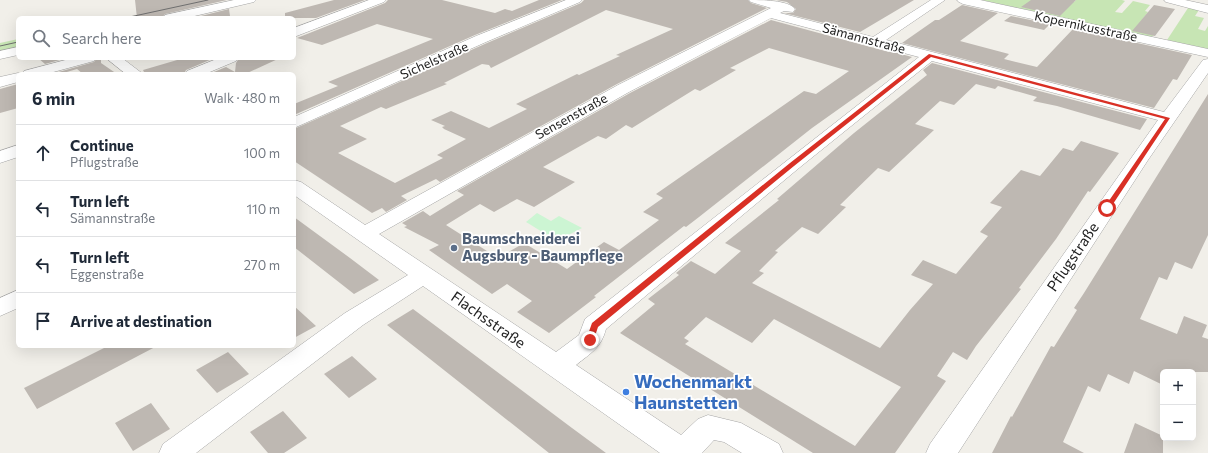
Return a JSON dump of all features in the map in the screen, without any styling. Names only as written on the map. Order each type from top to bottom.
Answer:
[{"type":"street","points":[[178,16],[250,0]]},
{"type":"street","points":[[296,32],[380,0]]},
{"type":"street","name":"Sichelstraße","points":[[296,122],[481,39],[576,0]]},
{"type":"street","name":"Sämannstraße","points":[[755,0],[777,10],[881,37],[930,55],[1168,118]]},
{"type":"street","points":[[881,37],[939,0]]},
{"type":"street","name":"Kopernikusstraße","points":[[963,0],[1208,53]]},
{"type":"street","points":[[1170,0],[1185,2],[1208,9]]},
{"type":"street","name":"Sensenstraße","points":[[364,234],[560,122],[648,74],[777,10]]},
{"type":"street","points":[[0,55],[16,51]]},
{"type":"street","points":[[556,367],[590,340],[594,325],[792,164],[930,55]]},
{"type":"street","points":[[36,72],[82,60]]},
{"type":"street","points":[[116,60],[133,72]]},
{"type":"street","points":[[197,72],[226,60]]},
{"type":"street","name":"Pflugstraße","points":[[941,453],[1168,118],[1208,63]]},
{"type":"street","points":[[0,82],[16,78]]},
{"type":"street","points":[[0,158],[16,151]]},
{"type":"street","name":"Flachsstraße","points":[[296,187],[423,276],[477,311],[556,367],[683,453]]},
{"type":"street","points":[[174,453],[354,319],[423,276]]},
{"type":"street","points":[[0,308],[16,299]]},
{"type":"street","points":[[683,453],[708,427],[731,432],[768,453]]},
{"type":"green space","points":[[981,0],[1074,2],[1076,0],[1122,0],[1125,1],[1115,12],[1122,13],[1133,1],[1150,5],[1145,11],[1148,12],[1134,30],[1156,34],[1151,37]]},
{"type":"green space","points":[[1188,8],[1199,10],[1195,16],[1204,18],[1198,29],[1205,31],[1208,26],[1208,49],[1167,40]]},
{"type":"green space","points":[[16,39],[16,47],[0,51],[0,43]]},
{"type":"green space","points":[[537,213],[551,221],[559,216],[582,228],[565,236],[553,237],[547,235],[526,222]]},
{"type":"building","points":[[135,0],[227,0],[165,14],[164,16],[137,16]]},
{"type":"building","points":[[334,0],[365,0],[316,18],[296,18],[296,16],[285,16],[285,13]]},
{"type":"building","points":[[388,0],[442,0],[495,13],[505,9],[512,11],[539,0],[562,0],[475,35],[296,114],[296,103],[338,86],[328,82],[433,39],[377,24],[322,45],[297,38],[385,3]]},
{"type":"building","points":[[584,0],[748,0],[751,3],[767,8],[617,84],[440,182],[436,179],[401,196],[407,200],[386,212],[382,208],[372,213],[296,162],[296,128],[581,3]],"holes":[[[606,10],[673,29],[616,55],[620,56],[579,75],[577,74],[516,104],[527,109],[489,128],[451,111],[431,120],[445,126],[442,127],[444,129],[466,139],[437,155],[443,158],[395,183],[338,153],[367,139],[340,126],[381,107],[386,109],[447,84],[444,83],[482,64],[489,65],[491,68]]]},
{"type":"building","points":[[776,0],[914,0],[860,32],[784,13],[793,13],[796,9],[787,2]]},
{"type":"building","points":[[1031,0],[1076,0],[1060,16],[1021,7]]},
{"type":"building","points":[[962,5],[998,13],[960,41],[1009,54],[1004,59],[1037,67],[1073,29],[1192,55],[1177,80],[1173,79],[1154,108],[902,43],[935,20],[939,20]]},
{"type":"building","points":[[1154,5],[1175,9],[1155,36],[1132,31]]},
{"type":"building","points":[[229,9],[230,16],[201,16]]},
{"type":"building","points":[[1011,16],[1050,24],[1044,30],[1004,21]]},
{"type":"building","points":[[771,20],[912,57],[812,128],[699,217],[686,227],[684,226],[594,296],[596,297],[549,333],[517,312],[532,301],[507,284],[492,294],[429,250],[439,245],[404,227],[407,226],[402,223],[423,211],[430,216],[464,195],[457,191],[630,93]],"holes":[[[769,48],[849,71],[816,94],[804,91],[656,194],[663,198],[643,212],[659,220],[619,250],[604,242],[567,269],[524,243],[498,258],[446,225],[480,204],[494,212],[517,199],[534,207],[575,182],[543,167],[598,136],[606,139],[626,125],[632,128],[695,89],[700,91],[736,70],[730,68]]]},
{"type":"building","points":[[40,60],[60,60],[45,64]]},
{"type":"building","points":[[96,60],[101,60],[101,63],[114,72],[81,72],[77,69],[67,72],[59,72],[94,62]]},
{"type":"building","points":[[177,60],[210,60],[186,70],[185,72],[144,72],[143,70]]},
{"type":"building","points":[[238,60],[276,60],[249,72],[235,72]]},
{"type":"building","points":[[932,63],[1147,119],[1140,130],[1057,106],[1033,101],[1037,97],[998,86],[995,89],[976,84],[954,105],[940,101],[915,124],[934,130],[889,172],[878,168],[840,205],[846,207],[818,234],[802,227],[775,251],[778,252],[759,271],[764,273],[752,283],[880,348],[933,284],[911,275],[923,260],[956,274],[988,236],[980,232],[1002,207],[990,203],[1021,170],[1040,176],[1063,148],[1073,151],[1081,141],[1119,153],[1090,192],[1088,191],[1056,239],[1019,288],[1021,289],[976,346],[967,360],[953,352],[937,376],[946,381],[895,453],[813,453],[620,333],[655,304],[648,299],[679,275],[676,273],[691,261],[715,274],[741,251],[725,243],[779,200],[777,199],[854,133],[927,75],[923,70]],"holes":[[[706,317],[752,343],[774,319],[901,387],[855,446],[685,344],[689,341],[684,338]]]},
{"type":"building","points":[[226,67],[235,72],[214,72]]},
{"type":"building","points":[[16,85],[16,109],[0,113],[0,89]]},
{"type":"building","points":[[1208,94],[1208,235],[1192,269],[1175,262],[1167,280],[1159,277],[1140,319],[1177,334],[1184,316],[1207,325],[1202,337],[1208,339],[1208,372],[1196,372],[1196,369],[1160,369],[1160,384],[1134,371],[1129,384],[1108,374],[1100,392],[1088,386],[1063,442],[1084,453],[992,453],[1011,416],[1012,417],[1051,346],[1054,347],[1077,310],[1074,308]]},
{"type":"building","points":[[296,218],[379,280],[354,294],[296,249]]},
{"type":"building","points":[[296,308],[316,326],[296,337]]},
{"type":"building","points":[[413,309],[606,453],[549,453],[387,325]]},
{"type":"building","points":[[104,348],[153,348],[37,409],[24,388]]},
{"type":"building","points":[[228,352],[249,374],[217,393],[196,370]]},
{"type":"building","points":[[352,356],[377,379],[349,398],[324,374]]},
{"type":"building","points":[[151,403],[170,429],[133,451],[115,423]]},
{"type":"building","points":[[283,411],[307,438],[284,453],[268,453],[250,432]]},
{"type":"building","points":[[1135,423],[1160,435],[1160,441],[1163,441],[1163,453],[1124,453]]},
{"type":"tram line","points":[[134,16],[208,0]]},
{"type":"tram line","points":[[0,46],[16,42]]},
{"type":"place","name":"Baumschneiderei Augsburg - Baumpflege","points":[[454,248]]},
{"type":"place","name":"Wochenmarkt Haunstetten","points":[[626,392]]},
{"type":"route","points":[[590,340],[594,325],[792,164],[930,55],[1168,118],[1107,208]]}]
